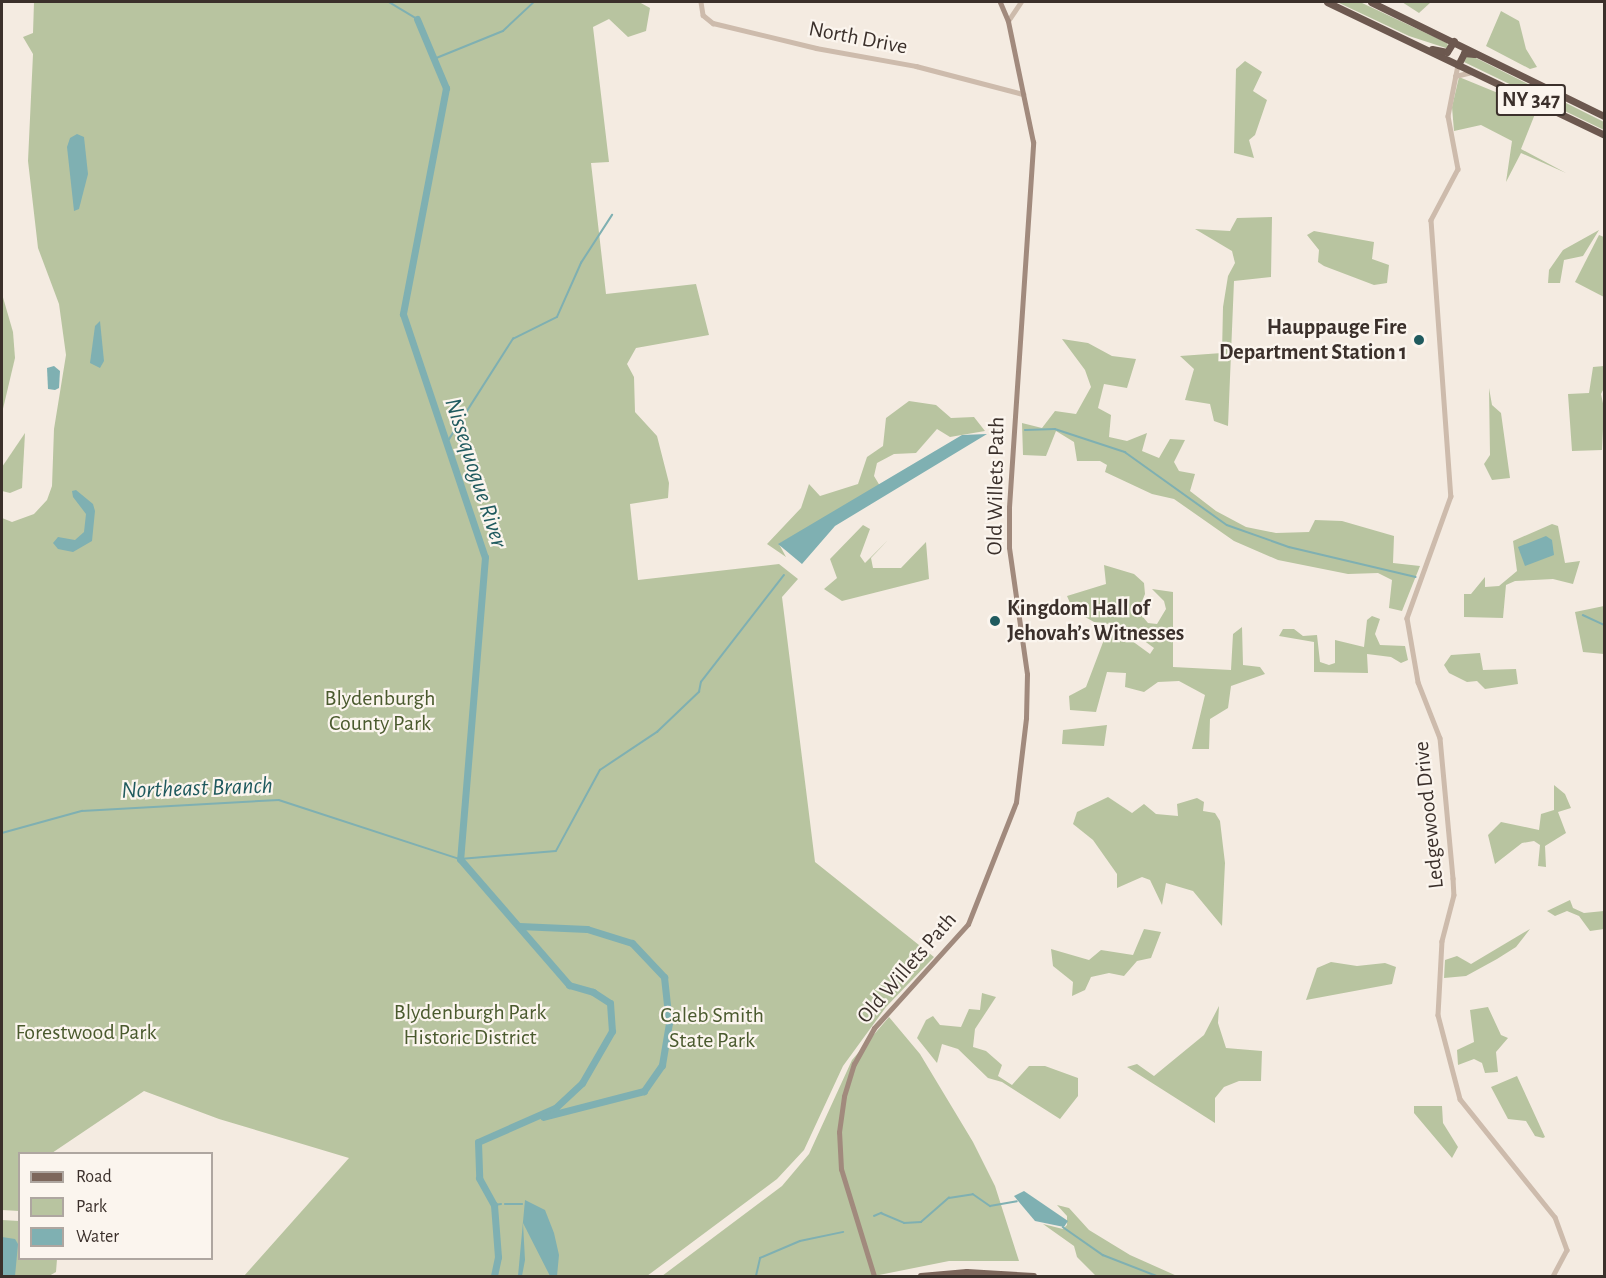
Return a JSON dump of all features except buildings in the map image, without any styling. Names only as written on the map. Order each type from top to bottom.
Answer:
[{"type":"highway","name":"NY 347","points":[[1327,2],[1605,135]]},
{"type":"highway","name":"NY 347","points":[[1371,2],[1605,116]]},
{"type":"highway","points":[[1421,47],[1447,52],[1454,41]]},
{"type":"highway","points":[[1458,65],[1467,52],[1496,61]]},
{"type":"main road","name":"Old Willets Path","points":[[874,1276],[841,1169],[839,1123],[850,1074],[874,1028],[969,924],[1003,842],[1019,781],[1026,674],[1010,547],[1009,507],[1020,303],[1033,166],[1033,142],[1008,21],[1000,2]]},
{"type":"main road","points":[[921,1276],[967,1272],[1034,1276]]},
{"type":"street","name":"North Drive","points":[[701,2],[703,15],[712,23],[816,48],[907,64],[1023,94]]},
{"type":"street","points":[[1008,21],[1021,2]]},
{"type":"street","points":[[1458,65],[1455,76],[1473,72]]},
{"type":"street","name":"Ledgewood Drive","points":[[1455,76],[1448,123],[1458,169],[1431,220],[1451,496],[1407,618],[1418,682],[1440,738],[1453,878],[1454,895],[1442,941],[1438,1015],[1460,1099],[1555,1217],[1568,1250],[1553,1276]]},
{"type":"green space","name":"Blydenburgh County Park","points":[[34,2],[639,2],[650,8],[646,31],[628,37],[609,19],[593,27],[609,162],[591,163],[606,294],[696,284],[709,335],[636,348],[627,364],[634,377],[635,412],[657,436],[669,483],[668,498],[630,504],[638,580],[779,564],[798,579],[782,597],[815,862],[934,957],[886,1007],[843,1066],[804,1150],[777,1179],[647,1276],[244,1276],[349,1158],[219,1119],[144,1091],[53,1152],[18,1152],[18,1211],[2,1210],[2,518],[12,522],[34,514],[47,500],[52,486],[54,429],[66,355],[59,304],[38,248],[28,161],[33,54],[23,37],[33,33]]},
{"type":"green space","points":[[1337,2],[1360,2],[1447,43],[1449,49],[1409,36]]},
{"type":"green space","points":[[1402,2],[1431,2],[1419,13]]},
{"type":"green space","points":[[1501,11],[1519,21],[1526,49],[1537,67],[1530,69],[1486,46]]},
{"type":"green space","points":[[1468,54],[1604,122],[1604,130],[1464,62]]},
{"type":"green space","points":[[1245,61],[1262,72],[1253,91],[1267,100],[1255,135],[1249,140],[1254,158],[1234,153],[1236,69]]},
{"type":"green space","points":[[1459,77],[1537,109],[1521,149],[1566,173],[1521,153],[1506,182],[1512,141],[1481,125],[1454,131],[1452,107]]},
{"type":"green space","points":[[1272,217],[1271,277],[1234,281],[1228,426],[1214,421],[1210,404],[1185,400],[1194,369],[1180,356],[1222,353],[1223,307],[1228,276],[1235,263],[1232,251],[1195,229],[1230,231],[1237,218]]},
{"type":"green space","points":[[1599,230],[1583,256],[1564,260],[1560,283],[1548,283],[1549,270],[1563,250]]},
{"type":"green space","points":[[1314,231],[1374,242],[1372,259],[1389,265],[1387,283],[1374,285],[1318,262],[1319,250],[1307,235]]},
{"type":"green space","points":[[1599,235],[1604,237],[1604,297],[1575,282]]},
{"type":"green space","points":[[2,294],[13,332],[15,358],[2,413]]},
{"type":"green space","points":[[1062,339],[1088,343],[1112,356],[1136,359],[1127,388],[1104,384],[1098,408],[1111,415],[1109,437],[1127,441],[1147,433],[1142,451],[1159,458],[1170,439],[1185,440],[1174,462],[1179,471],[1195,474],[1190,491],[1216,511],[1246,527],[1276,533],[1309,532],[1315,520],[1342,521],[1394,536],[1393,563],[1420,566],[1402,611],[1389,608],[1392,580],[1378,573],[1348,574],[1278,560],[1234,541],[1174,499],[1152,494],[1105,472],[1107,465],[1100,461],[1077,461],[1074,442],[1056,431],[1046,456],[1023,455],[1022,423],[1042,428],[1055,411],[1076,414],[1091,387],[1085,370]]},
{"type":"green space","points":[[1604,366],[1604,388],[1601,394],[1604,408],[1602,450],[1572,451],[1568,394],[1589,393],[1593,367]]},
{"type":"green space","points":[[1489,388],[1492,405],[1501,413],[1510,478],[1492,480],[1484,464],[1490,455]]},
{"type":"green space","points":[[909,401],[936,405],[951,418],[974,417],[985,431],[950,437],[937,429],[916,453],[894,454],[877,463],[874,476],[880,486],[779,544],[786,557],[767,544],[801,508],[809,484],[820,496],[858,484],[867,457],[883,446],[886,418]]},
{"type":"green space","points":[[25,433],[22,488],[10,493],[2,491],[2,467]]},
{"type":"green space","points":[[1552,524],[1558,526],[1565,563],[1580,561],[1573,584],[1553,579],[1515,581],[1506,585],[1503,618],[1464,617],[1464,594],[1471,594],[1485,577],[1485,587],[1499,586],[1517,571],[1513,541]]},
{"type":"green space","points":[[863,525],[870,529],[860,556],[865,563],[888,540],[871,558],[873,568],[901,568],[926,542],[929,579],[842,601],[824,589],[837,578],[830,559]]},
{"type":"green space","points":[[1104,565],[1134,574],[1144,583],[1145,594],[1138,611],[1148,623],[1157,624],[1166,609],[1164,601],[1152,589],[1173,592],[1173,667],[1231,670],[1233,634],[1242,627],[1243,665],[1260,667],[1265,674],[1231,686],[1228,708],[1210,719],[1209,749],[1192,749],[1205,695],[1179,681],[1158,682],[1144,692],[1125,687],[1126,673],[1107,672],[1096,712],[1070,710],[1069,696],[1086,687],[1105,637],[1118,634],[1128,638],[1150,654],[1154,648],[1124,626],[1094,622],[1073,610],[1067,596],[1106,584]]},
{"type":"green space","points":[[1604,606],[1604,654],[1583,652],[1575,612]]},
{"type":"green space","points":[[1372,616],[1380,619],[1375,634],[1380,645],[1405,646],[1408,660],[1401,663],[1391,657],[1367,654],[1368,673],[1314,672],[1314,642],[1279,636],[1283,629],[1294,629],[1303,636],[1317,635],[1320,662],[1329,665],[1335,663],[1335,640],[1364,647],[1367,620]]},
{"type":"green space","points":[[1480,653],[1483,670],[1516,669],[1518,684],[1485,689],[1477,681],[1467,682],[1449,673],[1444,665],[1451,655]]},
{"type":"green space","points":[[1107,725],[1104,746],[1062,744],[1063,730]]},
{"type":"green space","points":[[1554,785],[1565,794],[1571,808],[1558,812],[1566,833],[1545,846],[1546,867],[1538,866],[1540,845],[1534,841],[1522,843],[1495,864],[1488,835],[1501,822],[1539,830],[1541,814],[1554,810]]},
{"type":"green space","points":[[1108,797],[1132,813],[1144,804],[1156,814],[1178,816],[1177,804],[1197,798],[1204,802],[1203,811],[1215,813],[1220,821],[1225,863],[1222,926],[1193,891],[1166,883],[1162,905],[1150,880],[1142,877],[1117,888],[1117,874],[1093,840],[1073,824],[1077,812]]},
{"type":"green space","points":[[1570,900],[1573,908],[1584,913],[1604,911],[1604,929],[1590,931],[1579,916],[1567,911],[1555,916],[1547,911]]},
{"type":"green space","points":[[1144,929],[1161,932],[1151,958],[1137,961],[1124,976],[1109,973],[1091,977],[1085,990],[1072,996],[1073,982],[1053,966],[1051,949],[1089,960],[1101,950],[1133,955]]},
{"type":"green space","points":[[1530,929],[1516,947],[1497,959],[1466,976],[1444,978],[1445,960],[1457,956],[1471,964]]},
{"type":"green space","points":[[1331,962],[1357,966],[1385,963],[1396,967],[1392,984],[1306,1000],[1317,968]]},
{"type":"green space","points":[[982,993],[996,997],[975,1029],[973,1047],[986,1051],[1002,1065],[998,1076],[1012,1085],[1029,1066],[1045,1066],[1078,1078],[1078,1096],[1060,1119],[1002,1082],[988,1078],[958,1049],[942,1044],[937,1063],[917,1038],[926,1020],[933,1016],[940,1025],[961,1027],[969,1009],[980,1010]]},
{"type":"green space","points":[[1219,1006],[1218,1023],[1226,1048],[1262,1051],[1261,1081],[1239,1081],[1224,1087],[1215,1098],[1215,1123],[1127,1067],[1137,1064],[1154,1076],[1204,1035]]},
{"type":"green space","points":[[1488,1007],[1501,1035],[1508,1038],[1496,1052],[1498,1072],[1485,1073],[1482,1063],[1474,1059],[1458,1065],[1457,1050],[1474,1042],[1470,1010]]},
{"type":"green space","points":[[889,1017],[920,1054],[973,1142],[995,1186],[1019,1261],[949,1261],[874,1276],[662,1276],[782,1186],[809,1154],[852,1060]]},
{"type":"green space","points":[[1517,1076],[1545,1137],[1543,1138],[1535,1136],[1526,1121],[1508,1119],[1491,1087]]},
{"type":"green space","points":[[1414,1106],[1442,1106],[1443,1123],[1458,1147],[1452,1158],[1414,1113]]},
{"type":"green space","points":[[1057,1205],[1069,1208],[1089,1230],[1130,1255],[1177,1276],[1096,1276],[1077,1257],[1074,1246],[1043,1224],[1063,1229],[1067,1225],[1067,1216]]},
{"type":"green space","points":[[2,1220],[18,1221],[18,1260],[57,1260],[56,1272],[49,1276],[15,1276],[15,1264],[2,1237]]},
{"type":"water","points":[[77,134],[84,137],[88,174],[79,209],[74,211],[67,147],[70,138]]},
{"type":"water","points":[[100,321],[104,361],[100,368],[90,363],[95,326]]},
{"type":"water","points":[[54,366],[60,371],[59,388],[55,390],[48,389],[47,368]]},
{"type":"water","points":[[987,434],[835,526],[802,564],[778,544],[962,435]]},
{"type":"water","points":[[76,490],[93,504],[95,511],[92,541],[73,552],[58,549],[53,543],[58,537],[75,540],[84,532],[86,514],[73,497],[72,491]]},
{"type":"water","points":[[1546,536],[1552,540],[1554,555],[1525,566],[1518,547]]},
{"type":"water","points":[[1024,1191],[1068,1221],[1064,1227],[1035,1221],[1014,1196]]},
{"type":"water","points":[[525,1200],[545,1210],[559,1255],[557,1276],[550,1276],[523,1223],[525,1260],[522,1276],[518,1276]]},
{"type":"water","points":[[2,1237],[15,1239],[18,1244],[15,1276],[2,1276]]},
{"type":"waterway","name":"Nissequogue River","points":[[389,2],[417,19]]},
{"type":"waterway","points":[[434,59],[503,31],[534,2]]},
{"type":"waterway","name":"Nissequogue River","points":[[417,19],[446,88],[403,314],[485,557],[460,859],[569,985],[593,992],[610,1003],[612,1031],[582,1083],[555,1108],[478,1142],[479,1178],[494,1205],[498,1257],[494,1276]]},
{"type":"waterway","points":[[446,444],[513,339],[557,317],[581,263],[612,215]]},
{"type":"waterway","points":[[1025,430],[1055,429],[1125,452],[1227,525],[1289,547],[1416,577]]},
{"type":"waterway","points":[[993,432],[997,430]]},
{"type":"waterway","name":"Northeast Branch","points":[[2,833],[82,811],[279,800],[460,859],[556,851],[600,770],[657,732],[699,692],[701,682],[784,575]]},
{"type":"waterway","points":[[1583,615],[1604,625]]},
{"type":"waterway","points":[[519,926],[587,929],[632,943],[664,977],[669,1023],[662,1065],[644,1091],[543,1117]]},
{"type":"waterway","points":[[874,1216],[881,1213],[904,1223],[921,1222],[949,1198],[973,1194],[990,1206],[1017,1201]]},
{"type":"waterway","name":"Nissequogue River","points":[[494,1205],[501,1204]]},
{"type":"waterway","points":[[505,1204],[522,1204]]},
{"type":"waterway","points":[[1063,1227],[1103,1255],[1157,1276]]},
{"type":"waterway","points":[[756,1276],[760,1258],[800,1241],[843,1232]]},
{"type":"place","name":"Hauppauge Fire Department Station 1","points":[[1419,340]]},
{"type":"place","name":"Kingdom Hall of Jehovah’s Witnesses","points":[[995,621]]},
{"type":"park label","name":"Blydenburgh Park Historic District","points":[[470,1024]]},
{"type":"park label","name":"Caleb Smith State Park","points":[[712,1028]]},
{"type":"park label","name":"Forestwood Park","points":[[86,1033]]}]
